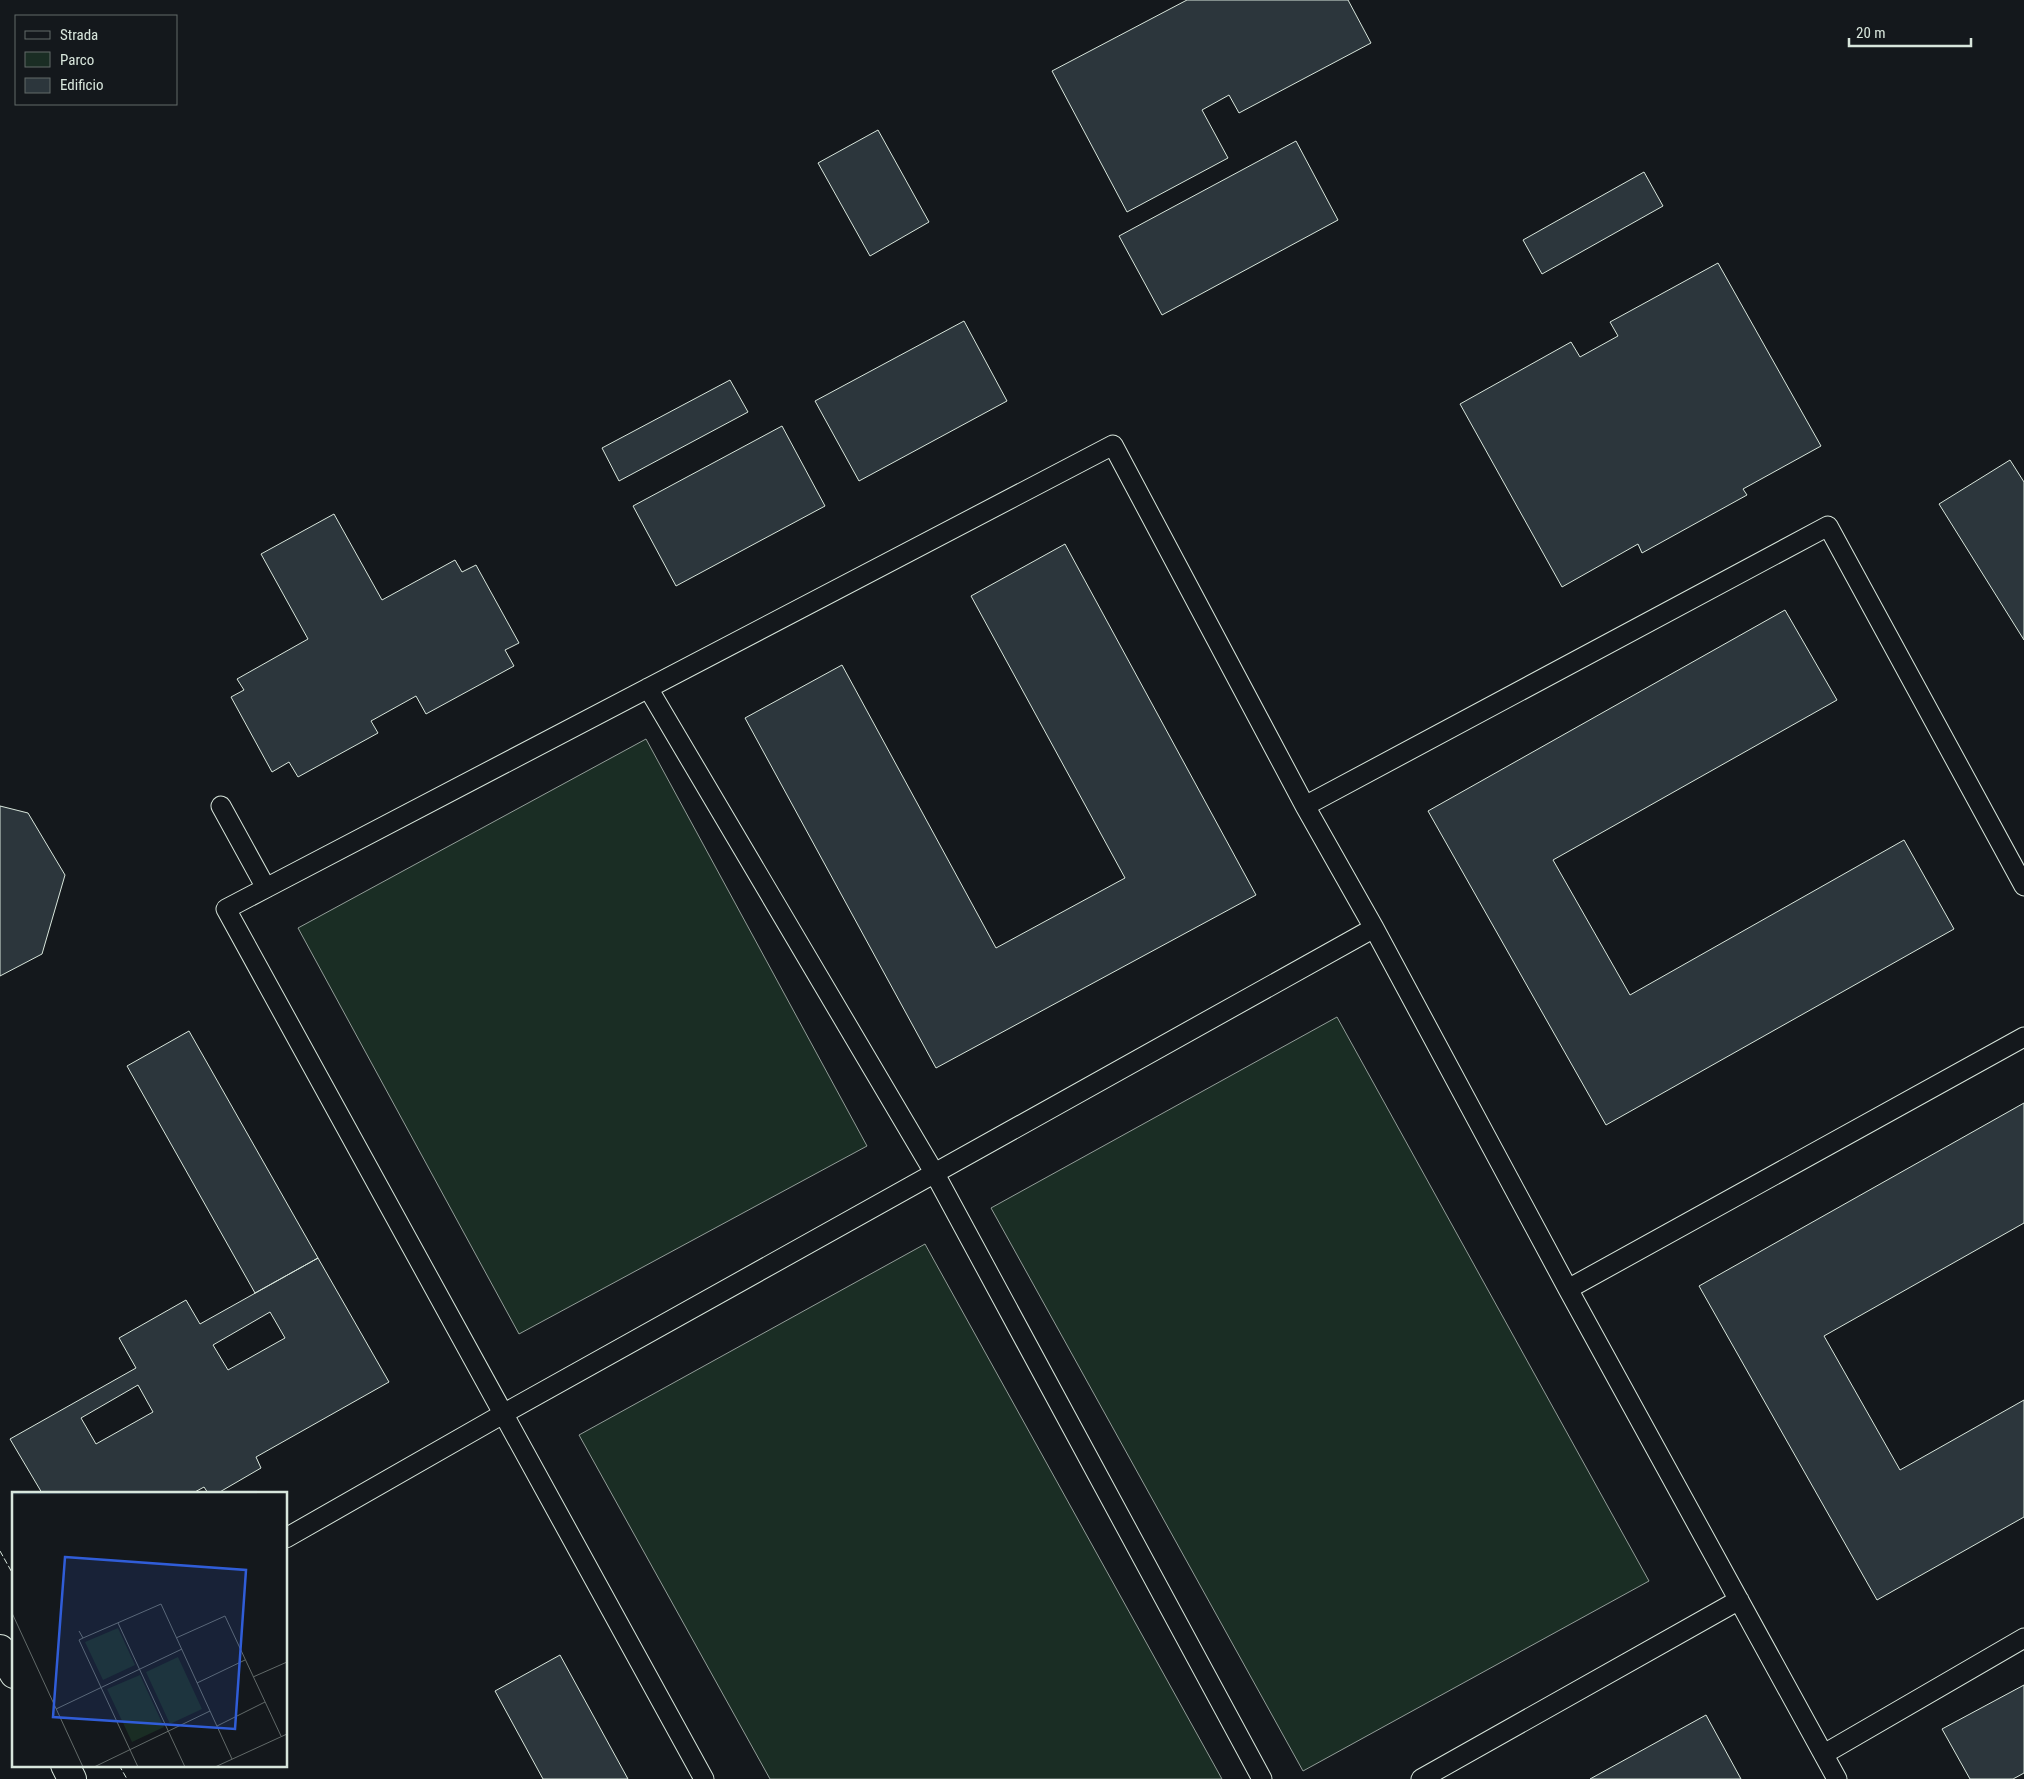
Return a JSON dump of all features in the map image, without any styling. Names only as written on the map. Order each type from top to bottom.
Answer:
[{"type":"street","points":[[0,1649],[12,1670]]},
{"type":"street","points":[[66,1766],[72,1779]]},
{"type":"lane","points":[[704,1779],[226,909],[1113,445],[1305,806],[1374,928],[1568,1289],[1838,1779]]},
{"type":"lane","points":[[1305,806],[1828,526],[2024,886]]},
{"type":"lane","points":[[648,688],[935,1174],[1262,1779]]},
{"type":"lane","points":[[221,806],[266,888]]},
{"type":"lane","points":[[288,1537],[503,1414],[1374,928]]},
{"type":"lane","points":[[1568,1289],[2024,1037]]},
{"type":"lane","points":[[1421,1779],[1739,1600]]},
{"type":"lane","points":[[1824,1754],[2024,1638]]},
{"type":"green space","points":[[646,739],[867,1146],[519,1334],[298,928]]},
{"type":"green space","points":[[1337,1017],[1649,1581],[1303,1771],[991,1208]]},
{"type":"green space","points":[[925,1244],[1222,1779],[770,1779],[579,1435]]},
{"type":"building","points":[[1187,0],[1348,0],[1371,43],[1239,113],[1229,95],[1202,110],[1228,158],[1127,212],[1052,71]]},
{"type":"building","points":[[878,130],[929,222],[870,256],[818,163]]},
{"type":"building","points":[[1296,141],[1338,220],[1162,315],[1119,236]]},
{"type":"building","points":[[1644,172],[1663,206],[1542,274],[1523,240]]},
{"type":"building","points":[[1718,263],[1821,446],[1743,489],[1747,495],[1642,553],[1638,544],[1562,587],[1460,404],[1571,342],[1580,357],[1618,336],[1610,322]]},
{"type":"building","points":[[964,321],[1007,401],[859,481],[815,401]]},
{"type":"building","points":[[730,380],[748,412],[619,481],[602,448]]},
{"type":"building","points":[[782,426],[825,506],[676,586],[633,506]]},
{"type":"building","points":[[2010,460],[2024,482],[2024,640],[1939,504]]},
{"type":"building","points":[[334,514],[382,600],[455,560],[462,572],[476,565],[519,643],[505,650],[514,666],[426,714],[416,696],[371,721],[378,733],[298,777],[289,762],[272,772],[231,697],[244,690],[237,679],[308,639],[261,554]]},
{"type":"building","points":[[1065,544],[1256,895],[936,1068],[745,718],[842,665],[996,948],[1125,878],[971,596]]},
{"type":"building","points":[[1785,610],[1837,700],[1553,860],[1630,995],[1904,840],[1954,929],[1606,1125],[1428,811]]},
{"type":"building","points":[[0,806],[28,813],[65,875],[42,954],[0,976]]},
{"type":"building","points":[[189,1031],[318,1258],[255,1293],[127,1066]]},
{"type":"building","points":[[2024,1103],[2024,1223],[1824,1336],[1900,1470],[2024,1400],[2024,1517],[1877,1600],[1699,1286]]},
{"type":"building","points":[[318,1258],[389,1382],[256,1457],[261,1468],[220,1492],[207,1492],[204,1487],[195,1492],[41,1492],[10,1439],[136,1368],[119,1338],[186,1300],[200,1324]],"holes":[[[270,1312],[285,1338],[228,1370],[213,1345]],[[138,1385],[153,1412],[96,1444],[81,1418]]]},
{"type":"building","points":[[560,1655],[628,1779],[543,1779],[495,1691]]},
{"type":"building","points":[[2024,1685],[2024,1773],[2013,1779],[1970,1779],[1942,1729]]},
{"type":"building","points":[[1706,1715],[1741,1779],[1590,1779]]},
{"type":"fence","points":[[0,1551],[12,1572]]},
{"type":"fence","points":[[120,1766],[127,1779]]}]
